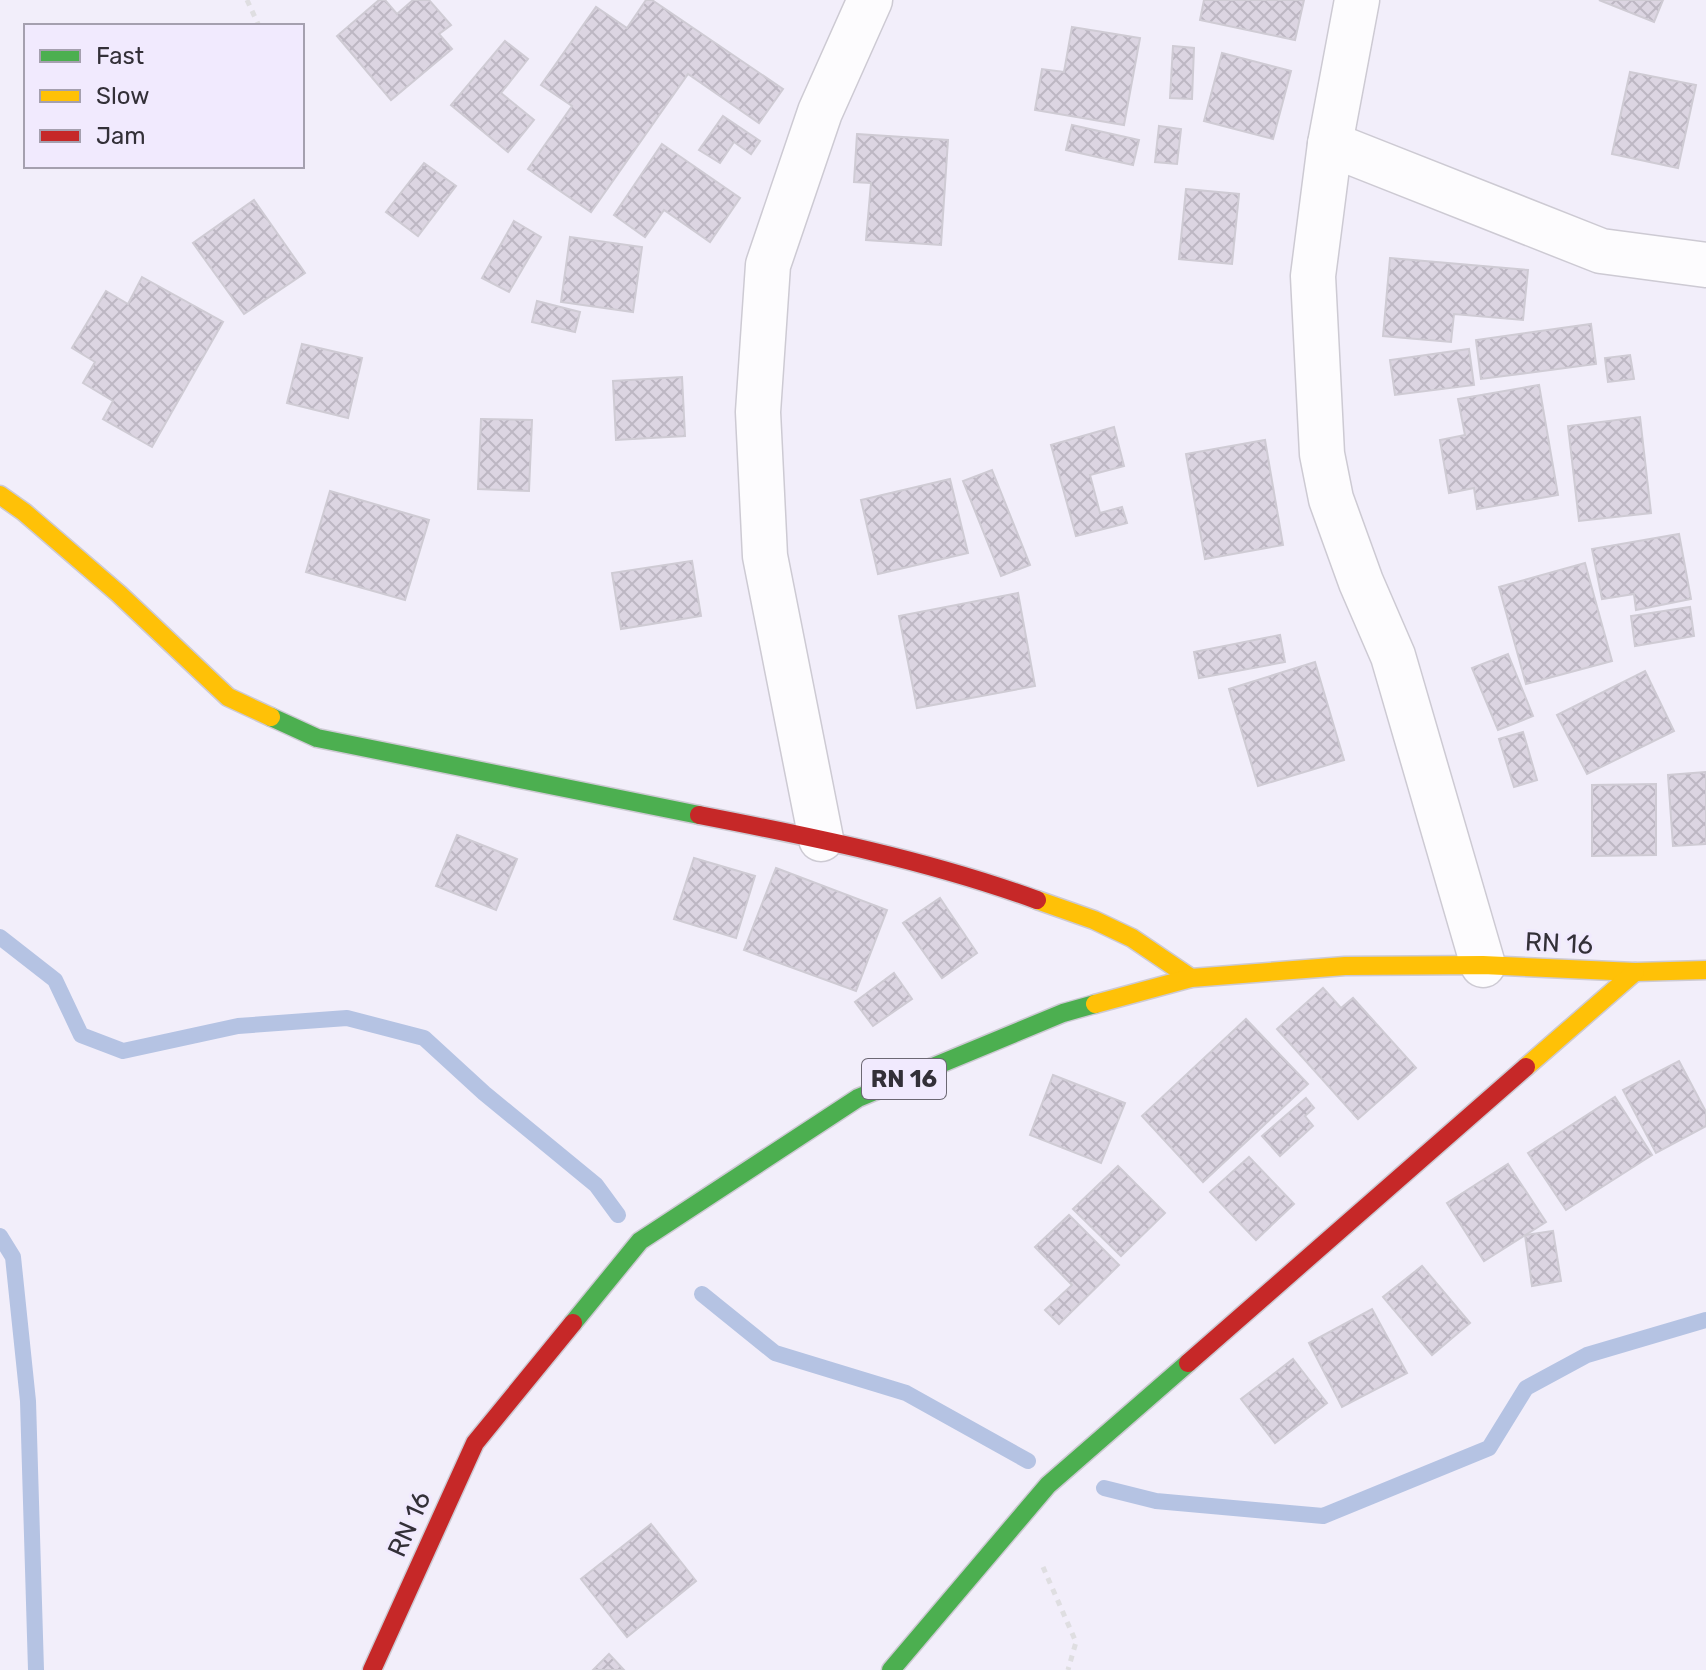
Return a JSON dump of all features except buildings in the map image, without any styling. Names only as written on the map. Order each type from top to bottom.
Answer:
[{"type":"main road","points":[[0,495],[119,594],[228,697],[317,738],[821,839],[974,877],[1094,920],[1132,938],[1191,978]]},
{"type":"main road","name":"RN 16","points":[[372,1670],[475,1443],[640,1241],[858,1098],[1063,1013],[1191,978],[1345,966],[1483,965],[1635,972],[1706,970]]},
{"type":"main road","points":[[891,1670],[1019,1515],[1048,1485],[1635,972]]},
{"type":"street","points":[[821,839],[765,556],[758,412],[768,265],[820,112],[870,0]]},
{"type":"street","points":[[1357,0],[1330,144],[1313,276],[1322,454],[1331,499],[1361,582],[1393,656],[1483,965]]},
{"type":"street","points":[[1330,144],[1601,251],[1706,265]]},
{"type":"path","points":[[247,0],[258,24]]},
{"type":"path","points":[[1019,1515],[1076,1642],[1068,1670]]},
{"type":"waterway","points":[[0,937],[55,980],[81,1035],[123,1051],[238,1026],[347,1018],[424,1038],[484,1093],[596,1185],[618,1215]]},
{"type":"waterway","points":[[0,1236],[13,1257],[28,1401],[36,1670]]},
{"type":"waterway","points":[[702,1294],[775,1353],[906,1393],[1028,1461]]},
{"type":"waterway","points":[[1104,1488],[1156,1501],[1323,1516],[1489,1448],[1526,1388],[1587,1355],[1706,1320]]},
{"type":"traffic: fast","points":[[271,717],[317,738],[699,815]]},
{"type":"traffic: fast","points":[[573,1323],[640,1241],[858,1098],[1063,1013],[1095,1004]]},
{"type":"traffic: fast","points":[[891,1670],[1048,1485],[1188,1363]]},
{"type":"traffic: slow","points":[[0,495],[119,594],[228,697],[271,717]]},
{"type":"traffic: slow","points":[[1037,900],[1094,920],[1132,938],[1191,978]]},
{"type":"traffic: slow","points":[[1095,1004],[1191,978],[1345,966],[1483,965],[1635,972],[1706,970]]},
{"type":"traffic: slow","points":[[1526,1067],[1635,972]]},
{"type":"traffic: jam","points":[[699,815],[912,861],[1037,900]]},
{"type":"traffic: jam","points":[[1188,1363],[1526,1067]]},
{"type":"traffic: jam","points":[[372,1670],[475,1443],[573,1323]]}]
